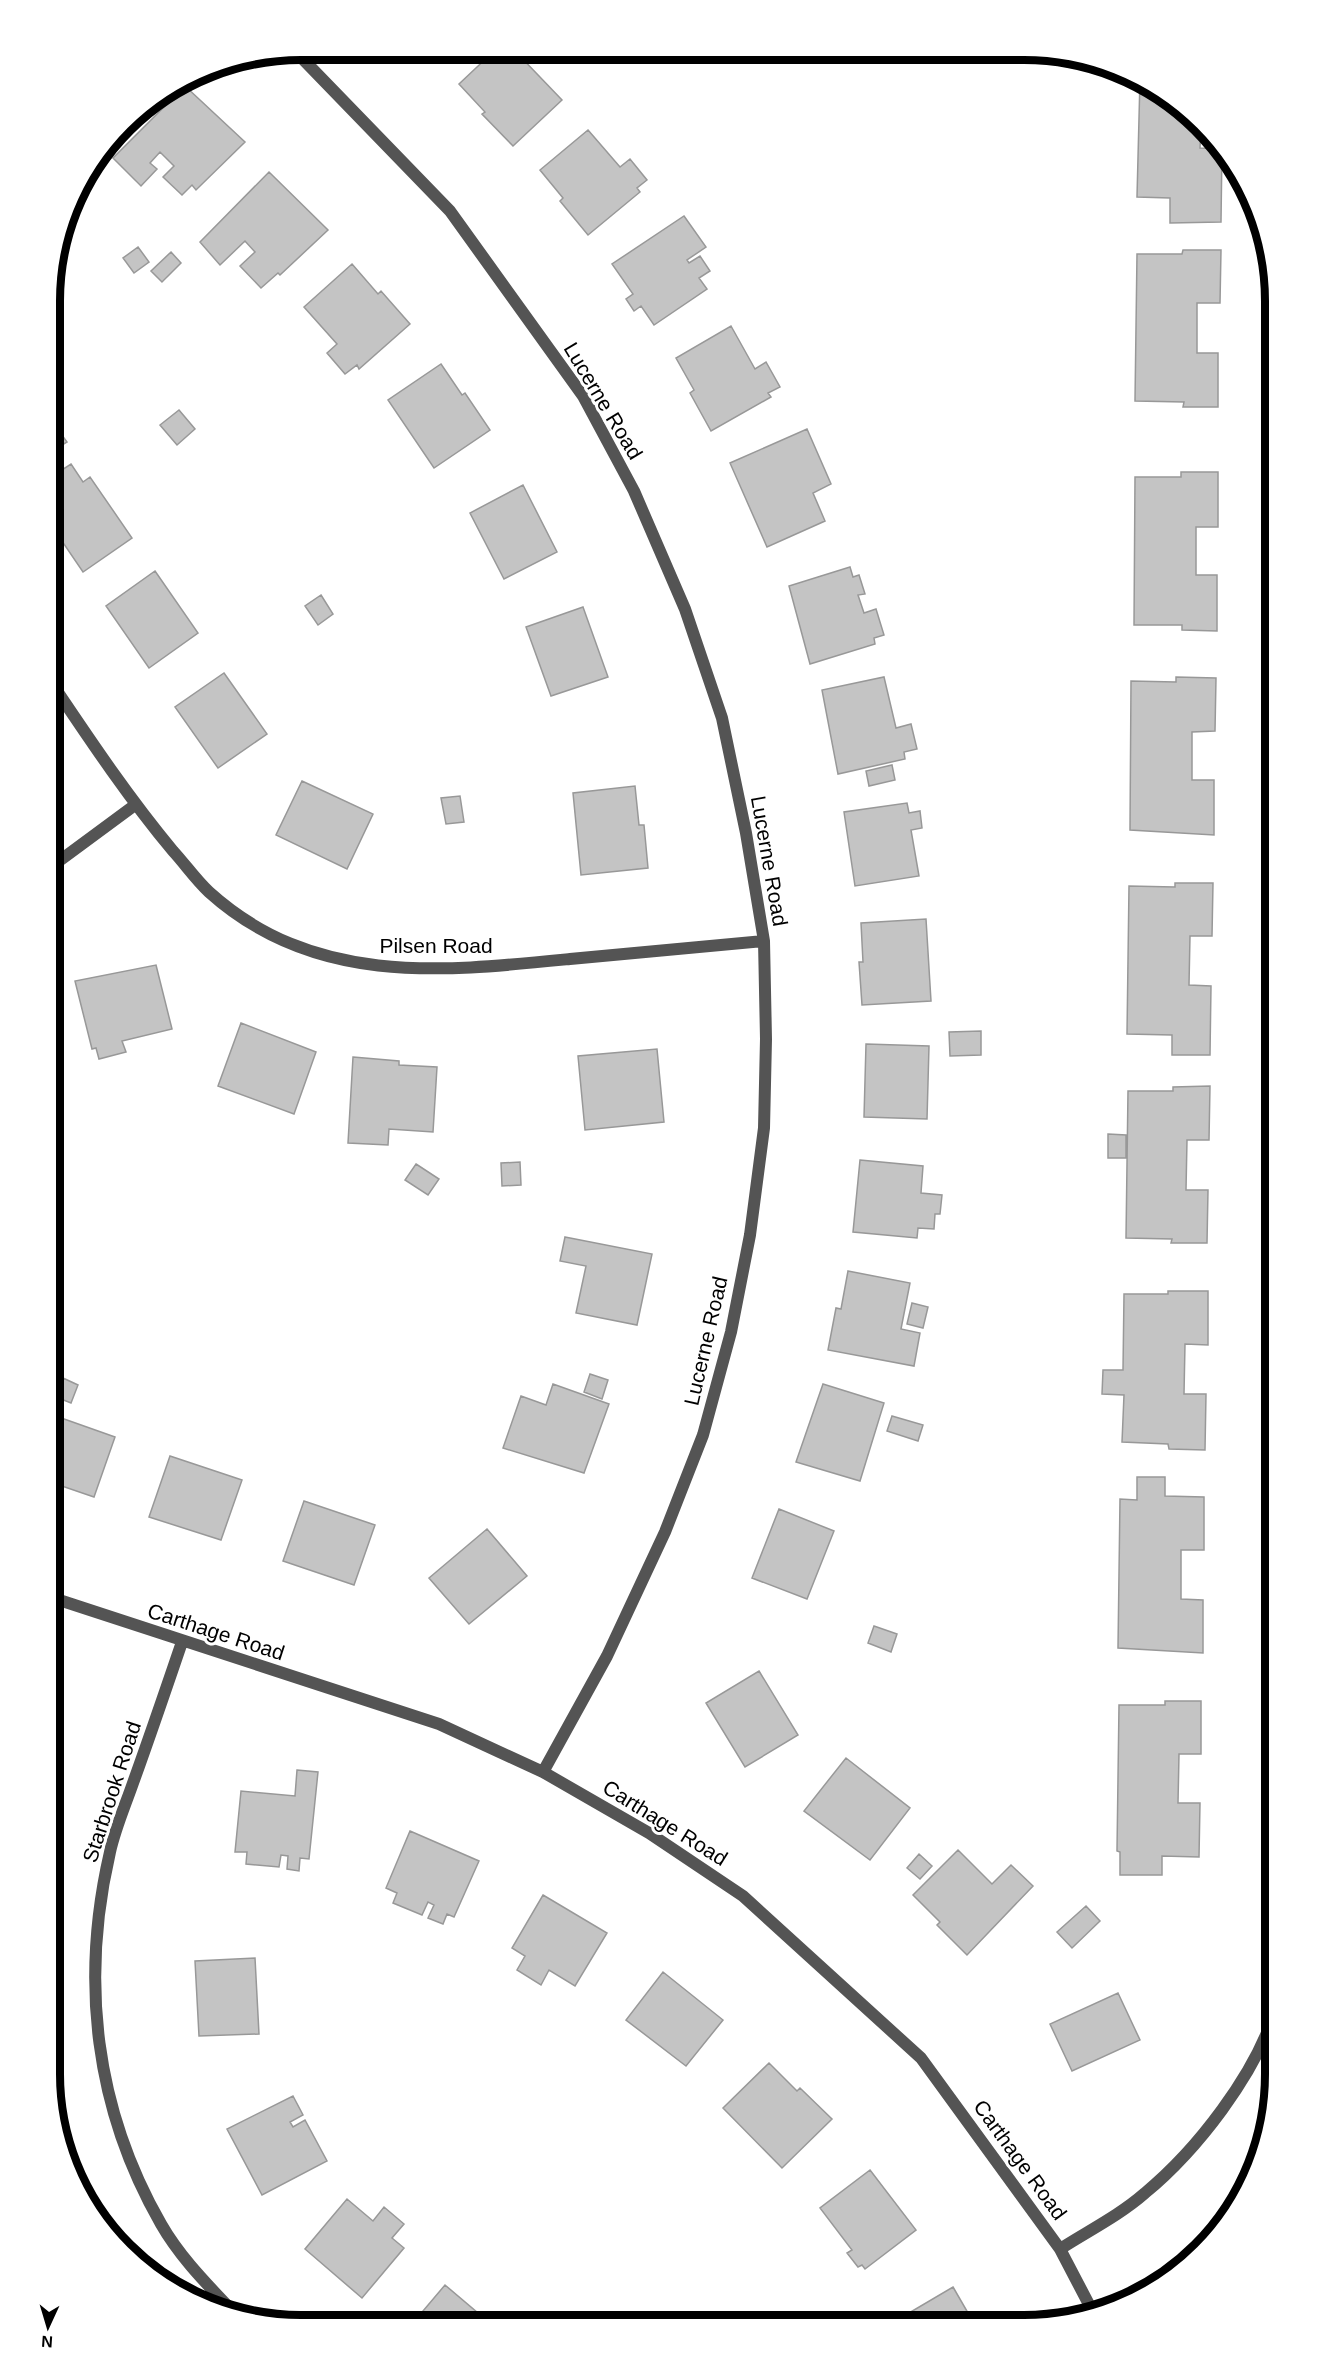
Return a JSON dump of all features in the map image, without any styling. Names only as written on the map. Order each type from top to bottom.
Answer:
[{"type":"street","name":"Lucerne Road","points":[[304,60],[450,211],[583,396],[634,492],[685,609],[722,718],[747,833],[764,941],[766,1039],[764,1128],[750,1235],[728,1343],[703,1435],[665,1532],[607,1656],[543,1772]]},
{"type":"street","name":"Pilsen Road","points":[[60,695],[135,805],[207,891],[243,919],[289,944],[334,958],[385,968],[472,969],[764,941]]},
{"type":"street","points":[[60,860],[135,805]]},
{"type":"street","name":"Carthage Road","points":[[60,1599],[182,1642],[439,1724],[543,1772],[649,1833],[743,1896],[836,1978],[921,2058],[1060,2248],[1090,2306]]},
{"type":"street","name":"Starbrook Road","points":[[182,1642],[110,1850],[99,1913],[94,1975],[97,2041],[114,2116],[139,2179],[162,2225],[193,2269],[224,2302]]},
{"type":"street","points":[[1060,2248],[1145,2194],[1199,2138],[1239,2087],[1265,2032]]},
{"type":"building","points":[[484,60],[524,60],[562,100],[513,146],[482,114],[485,112],[459,84]]},
{"type":"building","points":[[187,88],[245,142],[196,190],[192,185],[182,195],[163,177],[174,166],[160,152],[150,163],[157,169],[141,186],[113,158],[177,94]]},
{"type":"building","points":[[1140,89],[1183,120],[1200,137],[1200,148],[1210,148],[1222,164],[1221,222],[1170,223],[1170,198],[1137,197]]},
{"type":"building","points":[[588,130],[620,167],[630,159],[647,180],[637,188],[640,192],[588,235],[560,201],[563,198],[540,170]]},
{"type":"building","points":[[269,172],[328,230],[280,275],[278,273],[261,288],[240,266],[255,252],[245,241],[220,265],[200,242]]},
{"type":"building","points":[[684,216],[706,247],[687,260],[689,263],[700,256],[710,271],[699,278],[707,289],[654,325],[641,306],[634,311],[626,299],[633,294],[612,264]]},
{"type":"building","points":[[138,247],[149,262],[134,273],[123,258]]},
{"type":"building","points":[[1183,250],[1221,250],[1220,303],[1197,303],[1197,353],[1218,353],[1218,407],[1183,407],[1184,402],[1135,401],[1137,254],[1182,254]]},
{"type":"building","points":[[171,252],[181,263],[162,282],[151,271]]},
{"type":"building","points":[[352,264],[378,294],[381,291],[410,324],[359,369],[357,365],[345,374],[327,353],[337,344],[304,307]]},
{"type":"building","points":[[731,326],[755,369],[766,362],[780,387],[768,393],[771,397],[711,431],[690,393],[694,390],[676,358]]},
{"type":"building","points":[[441,364],[462,395],[465,393],[490,430],[434,468],[388,400]]},
{"type":"building","points":[[179,410],[195,429],[177,445],[160,425]]},
{"type":"building","points":[[807,429],[831,484],[813,493],[825,521],[767,547],[730,463]]},
{"type":"building","points":[[60,432],[67,442],[60,446]]},
{"type":"building","points":[[71,464],[83,482],[90,477],[132,538],[83,572],[60,538],[60,471]]},
{"type":"building","points":[[1181,472],[1218,472],[1218,527],[1196,527],[1196,575],[1217,575],[1217,631],[1182,630],[1182,625],[1134,625],[1135,477],[1181,477]]},
{"type":"building","points":[[523,485],[557,552],[504,579],[470,513]]},
{"type":"building","points":[[850,567],[853,577],[859,575],[865,594],[858,595],[864,613],[876,609],[884,635],[874,638],[875,644],[810,664],[789,586]]},
{"type":"building","points":[[155,571],[198,633],[149,668],[106,606]]},
{"type":"building","points":[[321,595],[333,614],[318,625],[305,606]]},
{"type":"building","points":[[583,607],[608,677],[551,696],[526,627]]},
{"type":"building","points":[[224,673],[267,734],[218,768],[175,707]]},
{"type":"building","points":[[884,677],[896,728],[911,724],[917,749],[904,752],[905,759],[838,774],[822,690]]},
{"type":"building","points":[[1176,677],[1216,678],[1215,731],[1192,732],[1192,780],[1214,780],[1214,835],[1130,830],[1131,681],[1176,682]]},
{"type":"building","points":[[892,765],[895,780],[869,786],[866,771]]},
{"type":"building","points":[[302,781],[373,814],[347,869],[276,835]]},
{"type":"building","points":[[635,786],[639,825],[644,825],[648,868],[581,875],[573,793]]},
{"type":"building","points":[[460,796],[464,822],[446,824],[441,798]]},
{"type":"building","points":[[907,803],[909,813],[920,811],[922,828],[911,830],[919,876],[855,886],[844,812]]},
{"type":"building","points":[[1175,883],[1213,883],[1212,936],[1190,936],[1189,985],[1211,986],[1210,1055],[1172,1055],[1172,1035],[1127,1034],[1129,886],[1175,887]]},
{"type":"building","points":[[926,919],[931,1001],[862,1005],[859,962],[863,962],[861,923]]},
{"type":"building","points":[[156,965],[172,1029],[122,1041],[126,1052],[99,1059],[96,1048],[92,1049],[75,981]]},
{"type":"building","points":[[241,1023],[316,1052],[294,1114],[218,1086]]},
{"type":"building","points":[[981,1031],[981,1055],[950,1056],[949,1032]]},
{"type":"building","points":[[866,1044],[929,1046],[927,1119],[864,1117]]},
{"type":"building","points":[[657,1049],[664,1122],[585,1130],[578,1056]]},
{"type":"building","points":[[353,1057],[399,1061],[399,1065],[437,1067],[433,1132],[389,1129],[388,1145],[348,1143]]},
{"type":"building","points":[[1210,1086],[1209,1140],[1187,1140],[1186,1190],[1208,1190],[1207,1243],[1171,1243],[1172,1239],[1126,1238],[1128,1091],[1173,1091],[1173,1087]]},
{"type":"building","points":[[1108,1134],[1126,1135],[1126,1158],[1108,1158]]},
{"type":"building","points":[[860,1160],[923,1166],[921,1193],[942,1195],[940,1214],[935,1214],[934,1229],[918,1228],[917,1238],[853,1232]]},
{"type":"building","points":[[520,1162],[521,1185],[502,1186],[501,1163]]},
{"type":"building","points":[[416,1164],[439,1179],[428,1195],[405,1180]]},
{"type":"building","points":[[565,1237],[652,1254],[637,1325],[576,1313],[586,1266],[560,1261]]},
{"type":"building","points":[[848,1271],[910,1283],[901,1329],[920,1333],[914,1366],[828,1350],[836,1308],[841,1309]]},
{"type":"building","points":[[1168,1291],[1208,1291],[1208,1345],[1185,1344],[1184,1394],[1206,1394],[1205,1450],[1169,1449],[1168,1444],[1122,1442],[1124,1395],[1102,1394],[1103,1370],[1123,1370],[1124,1294],[1168,1294]]},
{"type":"building","points":[[912,1303],[928,1307],[923,1328],[907,1324]]},
{"type":"building","points":[[590,1374],[608,1380],[602,1399],[584,1392]]},
{"type":"building","points":[[63,1378],[78,1385],[71,1403],[60,1399]]},
{"type":"building","points":[[553,1384],[609,1404],[584,1473],[503,1448],[521,1396],[546,1405]]},
{"type":"building","points":[[823,1384],[884,1403],[860,1481],[796,1462]]},
{"type":"building","points":[[892,1416],[923,1425],[918,1441],[887,1431]]},
{"type":"building","points":[[60,1418],[115,1437],[94,1497],[60,1485]]},
{"type":"building","points":[[170,1456],[242,1480],[221,1540],[149,1517]]},
{"type":"building","points":[[1137,1477],[1165,1477],[1165,1496],[1204,1497],[1204,1550],[1181,1550],[1181,1599],[1203,1600],[1203,1653],[1118,1648],[1120,1499],[1137,1500]]},
{"type":"building","points":[[304,1501],[375,1525],[354,1585],[283,1561]]},
{"type":"building","points":[[779,1509],[834,1531],[807,1599],[752,1578]]},
{"type":"building","points":[[487,1529],[527,1576],[469,1624],[429,1578]]},
{"type":"building","points":[[874,1626],[897,1634],[891,1652],[868,1643]]},
{"type":"building","points":[[759,1671],[798,1735],[745,1767],[706,1703]]},
{"type":"building","points":[[1165,1701],[1201,1701],[1201,1754],[1179,1754],[1178,1803],[1200,1803],[1199,1857],[1162,1856],[1162,1875],[1120,1875],[1120,1852],[1117,1851],[1119,1705],[1165,1705]]},
{"type":"building","points":[[846,1758],[910,1808],[870,1860],[804,1811]]},
{"type":"building","points":[[297,1770],[318,1772],[309,1859],[300,1858],[299,1871],[287,1869],[288,1856],[281,1855],[279,1867],[246,1864],[247,1852],[235,1852],[241,1791],[295,1796]]},
{"type":"building","points":[[410,1831],[479,1861],[454,1917],[447,1914],[443,1924],[428,1918],[434,1905],[428,1902],[422,1915],[393,1903],[397,1893],[386,1888]]},
{"type":"building","points":[[958,1850],[992,1884],[1011,1865],[1033,1886],[967,1955],[937,1925],[940,1922],[913,1895]]},
{"type":"building","points":[[919,1854],[932,1866],[920,1879],[907,1868]]},
{"type":"building","points":[[543,1895],[607,1933],[575,1986],[549,1970],[541,1985],[517,1970],[525,1956],[512,1948]]},
{"type":"building","points":[[1086,1906],[1100,1921],[1072,1948],[1057,1932]]},
{"type":"building","points":[[255,1958],[259,2034],[199,2036],[195,1961]]},
{"type":"building","points":[[663,1972],[723,2020],[686,2066],[626,2020]]},
{"type":"building","points":[[1118,1993],[1140,2040],[1072,2071],[1050,2024]]},
{"type":"building","points":[[769,2063],[797,2091],[800,2088],[832,2119],[782,2168],[723,2108]]},
{"type":"building","points":[[293,2096],[303,2115],[290,2122],[293,2127],[305,2120],[327,2161],[262,2195],[227,2129]]},
{"type":"building","points":[[870,2170],[916,2230],[865,2269],[862,2265],[858,2267],[847,2253],[852,2250],[820,2208]]},
{"type":"building","points":[[347,2199],[373,2221],[384,2207],[404,2224],[392,2238],[404,2248],[362,2298],[305,2249]]},
{"type":"building","points":[[445,2285],[480,2315],[420,2315]]},
{"type":"building","points":[[953,2287],[969,2315],[905,2315]]}]
